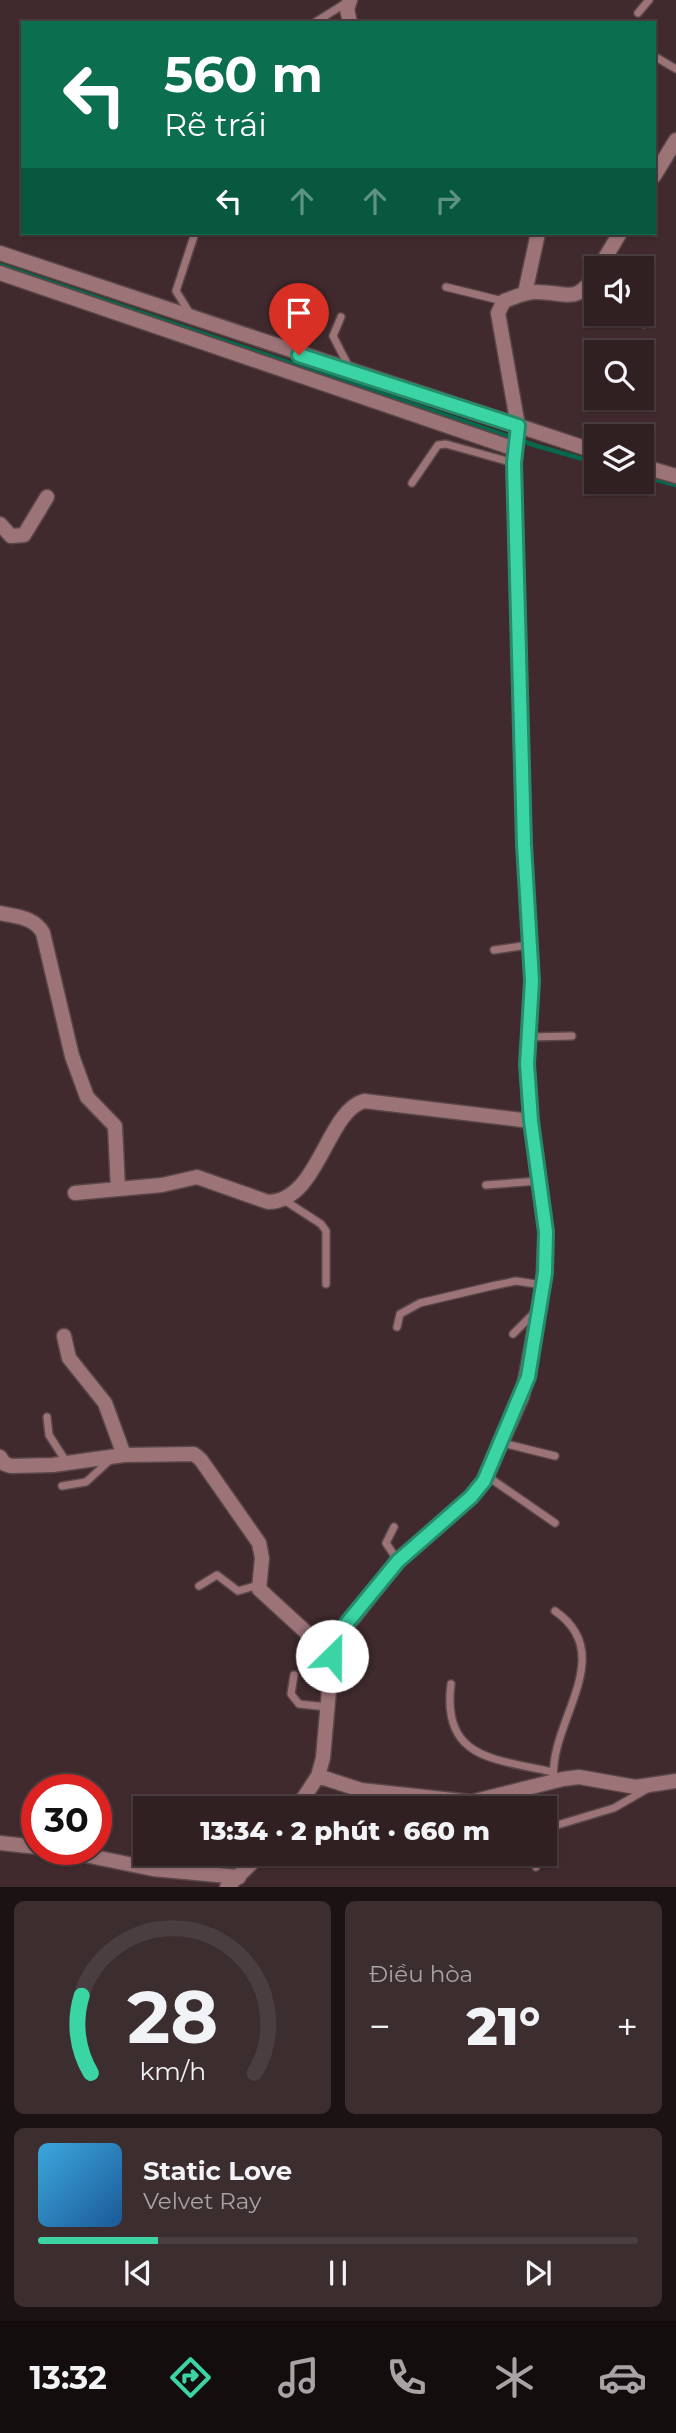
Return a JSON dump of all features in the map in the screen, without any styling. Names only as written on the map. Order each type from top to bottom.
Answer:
[{"type":"street","points":[[350,0],[347,9],[350,21]]},
{"type":"street","points":[[656,173],[676,140]]},
{"type":"street","points":[[525,293],[538,235]]},
{"type":"street","points":[[606,256],[619,235]]},
{"type":"street","points":[[0,253],[518,429],[584,448]]},
{"type":"street","points":[[0,274],[94,303],[515,453]]},
{"type":"street","points":[[305,1796],[318,1776],[332,1656],[347,1623],[398,1561],[471,1497],[487,1476],[528,1377],[543,1285],[546,1232],[531,1121],[529,1037],[532,981],[524,844],[515,453],[518,429],[498,313],[504,301],[525,293],[573,296],[584,290]]},
{"type":"street","points":[[654,470],[676,476]]},
{"type":"street","points":[[0,524],[11,536],[24,535],[34,523],[47,497]]},
{"type":"street","points":[[0,913],[29,919],[37,924],[43,933],[72,1056],[87,1097],[115,1126],[118,1189]]},
{"type":"street","points":[[75,1193],[162,1185],[197,1177],[268,1202],[284,1199],[319,1161],[346,1110],[355,1104],[376,1101],[531,1121]]},
{"type":"street","points":[[64,1336],[69,1358],[105,1403],[119,1456]]},
{"type":"street","points":[[0,1457],[5,1464],[11,1466],[185,1452],[201,1460],[259,1543],[262,1558],[258,1585],[262,1593],[332,1656]]},
{"type":"street","points":[[318,1776],[360,1790],[405,1796]]},
{"type":"street","points":[[497,1796],[553,1776],[579,1777],[627,1786],[676,1781]]},
{"type":"street","points":[[0,1843],[21,1845]]},
{"type":"street","points":[[112,1861],[153,1870],[239,1877]]},
{"type":"street","points":[[227,1887],[250,1866]]},
{"type":"lane","points":[[317,21],[350,0]]},
{"type":"lane","points":[[638,13],[649,0]]},
{"type":"lane","points":[[656,57],[676,69]]},
{"type":"lane","points":[[193,318],[177,291],[194,235]]},
{"type":"lane","points":[[446,287],[504,301]]},
{"type":"lane","points":[[341,317],[333,336],[352,373]]},
{"type":"lane","points":[[412,482],[438,445],[515,453]]},
{"type":"lane","points":[[494,950],[530,945]]},
{"type":"lane","points":[[529,1037],[572,1036]]},
{"type":"lane","points":[[486,1185],[539,1181]]},
{"type":"lane","points":[[284,1199],[321,1224],[326,1231],[326,1284]]},
{"type":"lane","points":[[397,1327],[400,1314],[420,1303],[516,1281],[543,1285]]},
{"type":"lane","points":[[513,1334],[539,1308]]},
{"type":"lane","points":[[47,1417],[49,1436],[67,1463]]},
{"type":"lane","points":[[502,1443],[555,1456]]},
{"type":"lane","points":[[62,1486],[86,1482],[119,1456]]},
{"type":"lane","points":[[487,1476],[555,1523]]},
{"type":"lane","points":[[394,1527],[386,1542],[398,1561]]},
{"type":"lane","points":[[199,1586],[218,1575],[234,1590],[258,1585]]},
{"type":"lane","points":[[451,1684],[450,1704],[456,1729],[474,1751],[494,1761],[553,1776],[579,1682],[582,1656],[578,1634],[555,1611]]},
{"type":"lane","points":[[294,1675],[291,1694],[299,1704],[327,1707]]},
{"type":"lane","points":[[557,1825],[614,1808],[653,1785]]},
{"type":"waterway","points":[[0,265],[537,446],[584,459]]},
{"type":"waterway","points":[[654,479],[676,485]]},
{"type":"route","points":[[299,355],[518,426],[514,463],[524,844],[532,981],[527,1064],[531,1121],[546,1232],[545,1273],[528,1377],[494,1464],[471,1497],[398,1561],[347,1623],[337,1639],[332,1656]]}]
